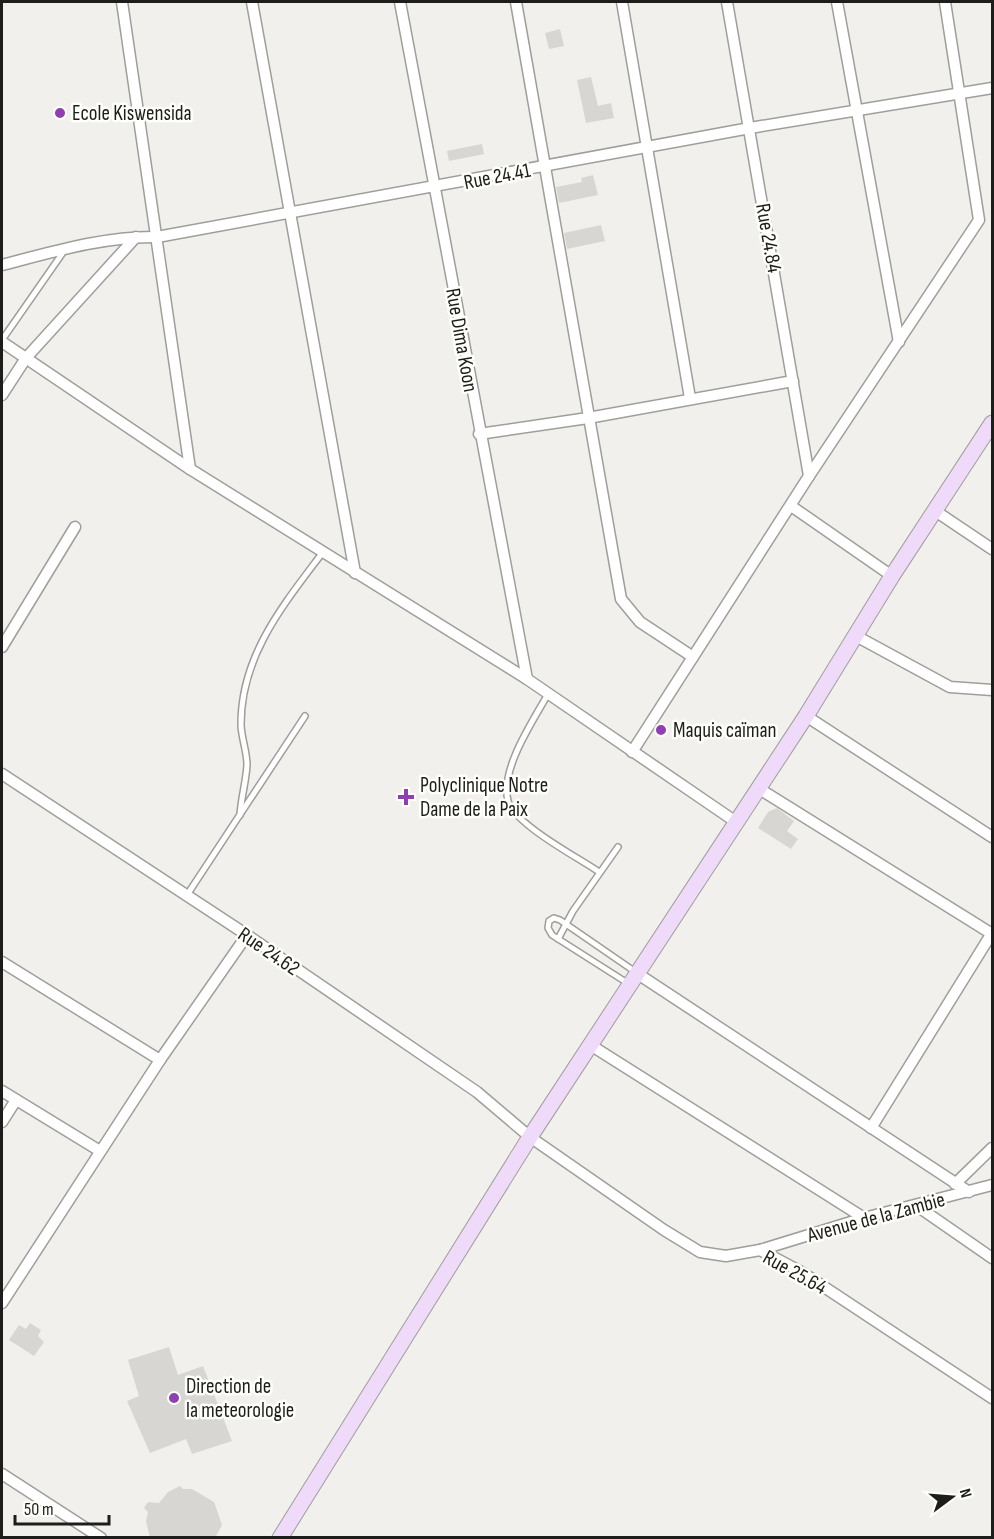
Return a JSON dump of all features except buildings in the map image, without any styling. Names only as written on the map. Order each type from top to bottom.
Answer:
[{"type":"street","points":[[122,2],[189,469]]},
{"type":"street","points":[[252,2],[355,573]]},
{"type":"street","name":"Rue Dima Koon","points":[[400,2],[526,679]]},
{"type":"street","points":[[516,2],[621,599],[640,622],[693,657]]},
{"type":"street","points":[[622,2],[690,398]]},
{"type":"street","name":"Rue 24.84","points":[[727,2],[809,476]]},
{"type":"street","points":[[837,2],[899,342]]},
{"type":"street","points":[[632,752],[809,476],[979,220],[945,2]]},
{"type":"street","name":"Rue 24.41","points":[[2,265],[65,249],[136,237],[157,237],[434,188],[750,128],[993,88]]},
{"type":"street","points":[[2,395],[26,358],[136,237]]},
{"type":"street","points":[[2,341],[189,469],[526,679],[736,822]]},
{"type":"street","points":[[479,434],[588,418],[793,381]]},
{"type":"street","points":[[280,1538],[530,1137],[592,1046],[806,716],[892,576],[937,512],[993,423]]},
{"type":"street","points":[[791,506],[892,576]]},
{"type":"street","points":[[937,512],[993,549]]},
{"type":"street","points":[[2,647],[75,527]]},
{"type":"street","points":[[856,636],[950,687],[993,690]]},
{"type":"street","points":[[806,716],[993,837]]},
{"type":"street","name":"Rue 24.62","points":[[2,774],[247,935],[477,1092],[530,1137]]},
{"type":"street","points":[[758,788],[992,933],[872,1128]]},
{"type":"street","points":[[2,1303],[160,1060],[247,935]]},
{"type":"street","points":[[2,962],[160,1060]]},
{"type":"street","points":[[634,979],[872,1128],[969,1192]]},
{"type":"street","points":[[592,1046],[864,1218]]},
{"type":"street","points":[[2,1091],[100,1151]]},
{"type":"street","points":[[2,1122],[16,1100]]},
{"type":"street","name":"Rue 25.64","points":[[530,1137],[664,1230],[700,1252],[726,1256],[760,1250],[803,1273],[993,1398]]},
{"type":"street","points":[[955,1184],[993,1148]]},
{"type":"street","name":"Avenue de la Zambie","points":[[760,1250],[864,1218],[993,1185]]},
{"type":"street","points":[[917,1206],[993,1258]]},
{"type":"street","points":[[2,1474],[100,1538]]},
{"type":"lane","points":[[2,341],[65,249]]},
{"type":"lane","points":[[240,815],[241,795],[247,767],[241,724],[250,674],[260,642],[278,613],[323,552]]},
{"type":"lane","points":[[548,694],[522,740],[514,761],[507,784],[508,803],[521,819],[599,872]]},
{"type":"lane","points":[[186,897],[305,716]]},
{"type":"lane","points":[[558,939],[599,872],[618,847]]},
{"type":"lane","points":[[554,918],[567,924],[634,979],[558,939],[548,928],[549,921],[554,918]]},
{"type":"place","name":"Ecole Kiswensida","points":[[60,113]]},
{"type":"place","name":"Maquis caïman","points":[[661,730]]},
{"type":"place","name":"Polyclinique Notre Dame de la Paix","points":[[406,797]]},
{"type":"place","name":"Direction de la meteorologie","points":[[174,1398]]}]
